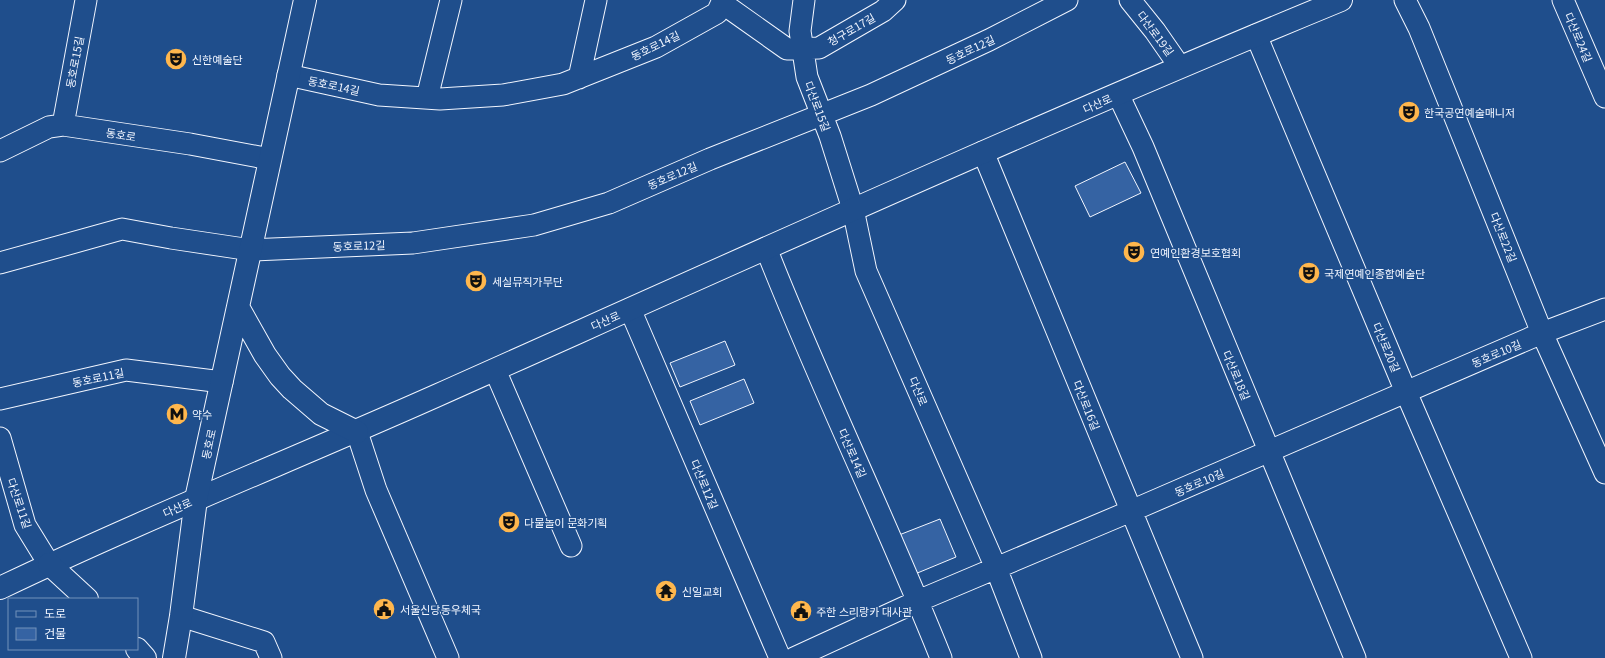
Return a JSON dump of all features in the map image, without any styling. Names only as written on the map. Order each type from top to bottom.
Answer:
[{"type":"main road","name":"동호로","points":[[174,658],[196,499],[305,0]]},
{"type":"main road","name":"다산로","points":[[0,588],[49,564],[196,499],[357,432],[853,209],[1180,67],[1341,0]]},
{"type":"main road","points":[[238,307],[265,355],[280,376],[292,389],[321,414],[357,432]]},
{"type":"main road","points":[[49,564],[86,598]]},
{"type":"main road","points":[[138,650],[145,658]]},
{"type":"street","name":"동호로15길","points":[[63,124],[86,0]]},
{"type":"street","points":[[427,98],[451,0]]},
{"type":"street","points":[[579,78],[596,0]]},
{"type":"street","name":"다산로15길","points":[[804,0],[800,31],[807,77],[822,115],[853,209]]},
{"type":"street","name":"청구로17길","points":[[722,1],[787,49],[819,48],[883,11],[895,0]]},
{"type":"street","name":"동호로12길","points":[[251,250],[413,244],[534,225],[609,203],[710,159],[871,95],[982,43],[1067,0]]},
{"type":"street","name":"다산로19길","points":[[1130,0],[1155,30],[1180,67]]},
{"type":"street","name":"다산로22길","points":[[1404,0],[1419,28],[1542,333],[1605,473]]},
{"type":"street","name":"다산로24길","points":[[1563,0],[1605,97]]},
{"type":"street","name":"동호로14길","points":[[288,75],[379,95],[440,99],[503,95],[563,84],[656,47],[717,13],[722,1]]},
{"type":"street","name":"다산로20길","points":[[1256,35],[1406,392],[1521,658]]},
{"type":"street","name":"다산로18길","points":[[1118,94],[1143,147],[1355,658]]},
{"type":"street","name":"동호로","points":[[0,151],[49,127],[63,124],[190,144],[270,159]]},
{"type":"street","name":"다산로16길","points":[[983,152],[1192,658]]},
{"type":"street","name":"다산로","points":[[853,209],[866,270],[996,568]]},
{"type":"street","points":[[0,263],[122,229],[251,250]]},
{"type":"street","name":"다산로14길","points":[[766,248],[793,317],[918,601],[940,658]]},
{"type":"street","name":"다산로12길","points":[[630,309],[780,658]]},
{"type":"street","name":"동호로10길","points":[[794,658],[918,601],[1269,452],[1542,333],[1605,309]]},
{"type":"street","name":"동호로11길","points":[[0,399],[126,370],[222,382]]},
{"type":"street","points":[[495,370],[571,546]]},
{"type":"street","points":[[357,432],[376,490],[448,658]]},
{"type":"street","name":"다산로11길","points":[[0,438],[25,525],[49,564]]},
{"type":"street","points":[[996,568],[1031,658]]},
{"type":"street","points":[[181,616],[264,642],[271,658]]},
{"type":"building","points":[[1125,162],[1141,193],[1090,217],[1075,186]]},
{"type":"building","points":[[725,341],[735,365],[680,387],[670,363]]},
{"type":"building","points":[[744,379],[754,403],[700,425],[690,401]]},
{"type":"building","points":[[940,519],[956,557],[915,574],[899,535]]},
{"type":"place","name":"신한예술단","points":[[176,59]]},
{"type":"place","name":"한국공연예술매니저","points":[[1409,112]]},
{"type":"place","name":"연예인환경보호협회","points":[[1134,252]]},
{"type":"place","name":"국제연예인종합예술단","points":[[1309,273]]},
{"type":"place","name":"세실뮤직가무단","points":[[476,281]]},
{"type":"place","name":"약수","points":[[177,414]]},
{"type":"place","name":"다물놀이 문화기획","points":[[509,522]]},
{"type":"place","name":"신일교회","points":[[666,591]]},
{"type":"place","name":"서울신당동우체국","points":[[384,609]]},
{"type":"place","name":"주한 스리랑카 대사관","points":[[801,611]]}]
